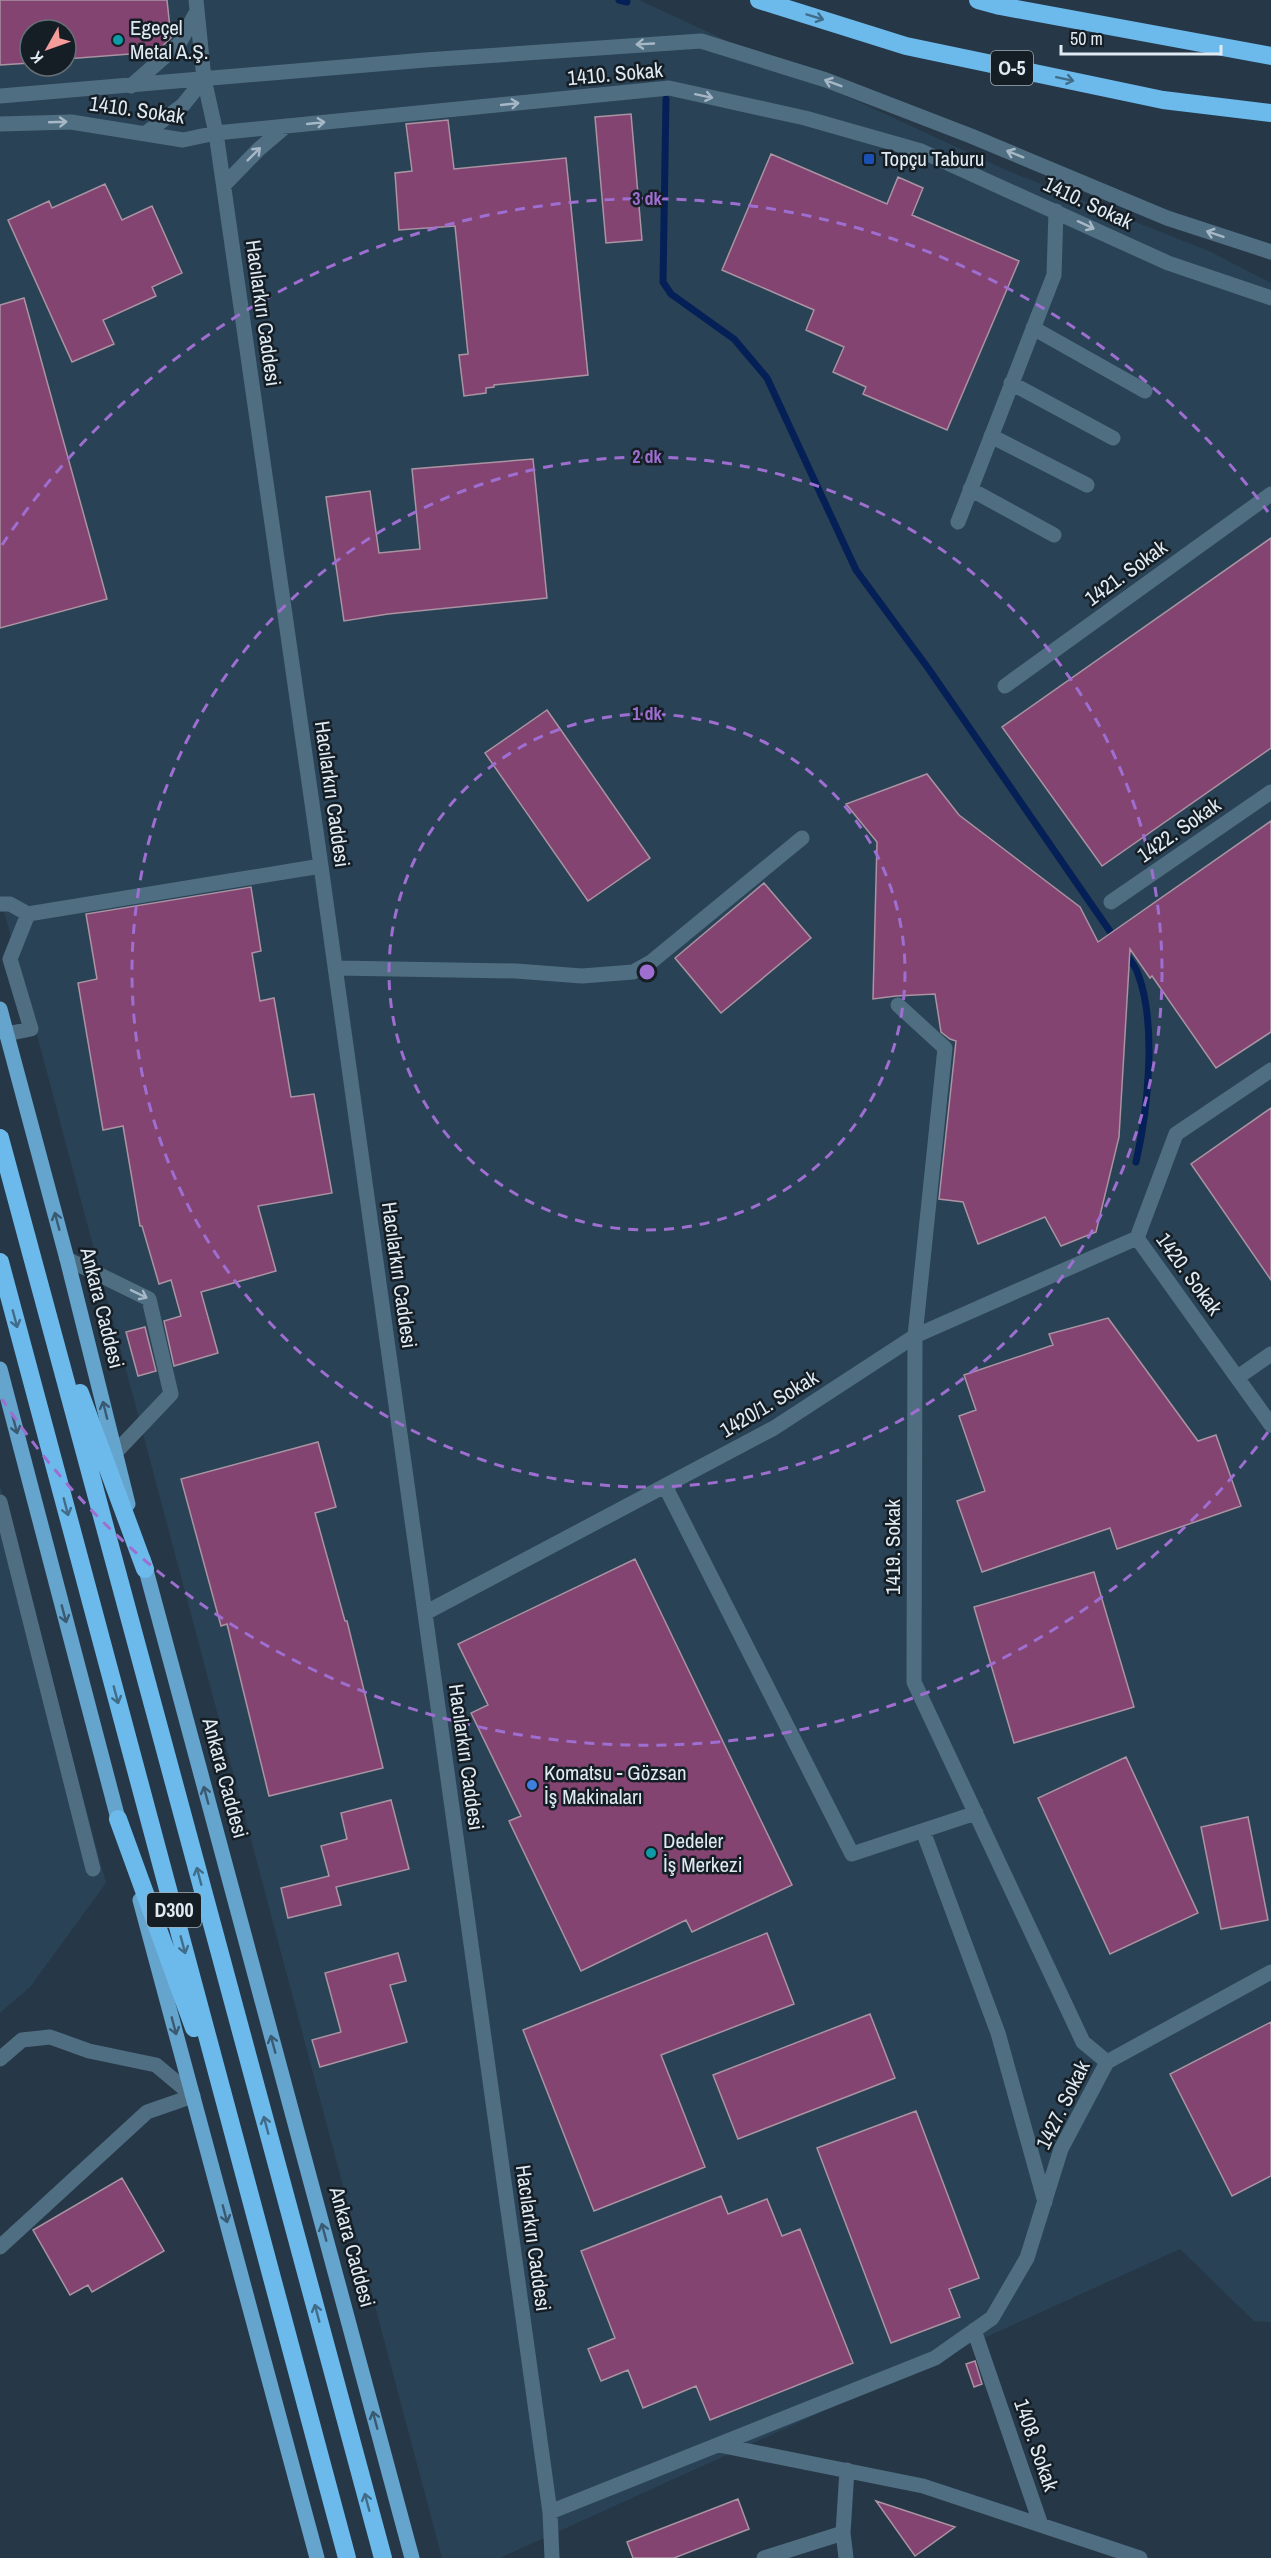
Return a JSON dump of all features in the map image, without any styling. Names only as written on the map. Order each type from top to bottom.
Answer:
[{"type":"highway","name":"O-5","points":[[759,0],[906,46],[1163,100],[1271,113]]},
{"type":"highway","points":[[978,0],[1271,56]]},
{"type":"highway","name":"D300","points":[[0,1138],[383,2558]]},
{"type":"highway","name":"D300","points":[[0,1262],[347,2558]]},
{"type":"highway","points":[[41,1291],[145,1569]]},
{"type":"highway","points":[[117,1819],[235,2139]]},
{"type":"main road","name":"Ankara Caddesi","points":[[0,1009],[67,1259],[145,1569],[412,2558]]},
{"type":"main road","points":[[0,1369],[4,1395],[117,1819],[317,2558]]},
{"type":"street","name":"Hacılarkırı Caddesi","points":[[196,6],[204,79],[224,185],[336,968],[550,2512],[552,2558]]},
{"type":"street","points":[[131,86],[179,44],[196,6]]},
{"type":"street","name":"1410. Sokak","points":[[0,96],[448,58],[701,41],[826,80],[971,136],[1167,218],[1271,252]]},
{"type":"street","points":[[146,133],[183,105],[204,79]]},
{"type":"street","name":"1410. Sokak","points":[[0,124],[71,122],[183,140],[216,133],[669,88],[805,118],[921,151],[1168,263],[1271,298]]},
{"type":"street","points":[[224,185],[259,149],[286,126]]},
{"type":"street","points":[[958,522],[1054,275],[1056,211]]},
{"type":"street","points":[[1033,328],[1145,391]]},
{"type":"street","points":[[1011,383],[1113,438]]},
{"type":"street","points":[[991,436],[1087,485]]},
{"type":"street","points":[[970,489],[1054,535]]},
{"type":"street","name":"1421. Sokak","points":[[1005,686],[1271,494]]},
{"type":"street","name":"1422. Sokak","points":[[1111,902],[1271,792]]},
{"type":"street","points":[[336,968],[516,971],[582,976],[633,972],[651,962],[802,838]]},
{"type":"street","points":[[0,904],[9,904],[28,914],[321,866]]},
{"type":"street","points":[[6,1034],[31,1029],[10,958],[28,914]]},
{"type":"street","name":"1419. Sokak","points":[[898,1005],[945,1048],[915,1336],[914,1682],[1083,2042],[1107,2062]]},
{"type":"street","name":"1420. Sokak","points":[[1271,1070],[1176,1134],[1137,1238],[1271,1425]]},
{"type":"street","name":"1420/1. Sokak","points":[[425,1613],[774,1428],[915,1336],[1137,1238]]},
{"type":"street","points":[[67,1259],[149,1299],[171,1394],[115,1453]]},
{"type":"street","points":[[1238,1377],[1271,1354]]},
{"type":"street","points":[[665,1486],[852,1854],[976,1814]]},
{"type":"street","points":[[0,1502],[93,1869]]},
{"type":"street","points":[[923,1831],[998,2033],[1045,2202]]},
{"type":"street","name":"1427. Sokak","points":[[974,2330],[992,2318],[1027,2258],[1061,2149],[1107,2062],[1271,1972]]},
{"type":"street","points":[[0,2059],[22,2040],[50,2037],[89,2051],[156,2065],[193,2096]]},
{"type":"street","points":[[0,2247],[147,2112],[193,2096]]},
{"type":"street","points":[[550,2512],[935,2358],[974,2330]]},
{"type":"street","name":"1408. Sokak","points":[[974,2330],[1041,2525]]},
{"type":"street","name":"1408. Sokak","points":[[719,2445],[923,2486],[1041,2525]]},
{"type":"street","points":[[846,2558],[843,2533],[847,2470]]},
{"type":"street","points":[[1041,2525],[1140,2558]]},
{"type":"street","points":[[764,2558],[843,2533]]},
{"type":"shaded area","points":[[0,0],[639,0],[1006,170],[1211,252],[1271,283],[1271,2322],[1254,2321],[1180,2249],[500,2558],[442,2558],[0,896]]},
{"type":"shaded area","points":[[0,1485],[106,1883],[30,1987],[0,2013]]},
{"type":"building","name":"Egeçel Metal A.Ş.","points":[[0,0],[167,0],[171,38],[156,52],[78,58],[78,18],[18,18],[18,64],[0,65]]},
{"type":"building","points":[[631,114],[642,240],[606,243],[595,117]]},
{"type":"building","points":[[448,120],[454,169],[566,158],[588,375],[494,385],[494,387],[486,388],[486,393],[464,396],[459,355],[468,354],[455,226],[399,230],[395,173],[412,171],[406,124]]},
{"type":"building","points":[[771,154],[887,204],[898,177],[923,188],[912,215],[1019,261],[947,430],[863,394],[866,387],[833,372],[844,347],[806,330],[814,310],[722,270]]},
{"type":"building","points":[[105,184],[122,220],[152,206],[182,273],[152,287],[156,296],[103,320],[114,344],[72,362],[8,220],[49,201],[52,208]]},
{"type":"building","points":[[24,298],[107,599],[0,628],[0,305]]},
{"type":"building","points":[[533,459],[547,598],[388,614],[344,621],[326,497],[370,491],[379,553],[420,549],[412,469]]},
{"type":"building","points":[[1271,538],[1271,748],[1102,866],[1002,727]]},
{"type":"building","points":[[547,710],[650,858],[588,901],[485,753]]},
{"type":"building","points":[[927,774],[959,815],[1080,907],[1098,942],[1271,821],[1271,1032],[1216,1068],[1152,976],[1150,978],[1130,949],[1119,1137],[1096,1232],[1061,1246],[1045,1217],[978,1244],[963,1202],[939,1199],[956,1041],[941,1032],[935,994],[873,999],[877,842],[846,804]]},
{"type":"building","points":[[764,883],[811,938],[721,1013],[675,958]]},
{"type":"building","points":[[251,887],[261,951],[252,953],[260,1001],[274,998],[291,1097],[314,1094],[332,1193],[258,1206],[276,1271],[201,1292],[218,1353],[174,1366],[164,1321],[181,1316],[171,1280],[159,1284],[142,1226],[140,1226],[123,1126],[103,1130],[78,983],[97,979],[86,914]]},
{"type":"building","points":[[1271,1108],[1271,1280],[1191,1164]]},
{"type":"building","points":[[1108,1318],[1198,1441],[1216,1435],[1241,1506],[1117,1549],[1110,1528],[982,1572],[957,1501],[985,1491],[959,1416],[976,1410],[964,1375],[1053,1345],[1049,1334]]},
{"type":"building","points":[[145,1327],[156,1371],[138,1376],[126,1332]]},
{"type":"building","points":[[318,1442],[336,1507],[315,1513],[345,1621],[347,1621],[383,1768],[269,1796],[227,1624],[221,1626],[181,1479]]},
{"type":"building","points":[[635,1559],[792,1885],[692,1932],[686,1920],[581,1971],[509,1821],[521,1816],[471,1713],[488,1705],[458,1644]]},
{"type":"building","points":[[1094,1572],[1134,1707],[1014,1743],[974,1607]]},
{"type":"building","points":[[1126,1757],[1198,1913],[1110,1954],[1038,1798]]},
{"type":"building","points":[[391,1800],[409,1869],[336,1887],[341,1905],[288,1918],[281,1888],[329,1876],[321,1846],[347,1839],[341,1813]]},
{"type":"building","points":[[1248,1817],[1268,1920],[1221,1929],[1201,1827]]},
{"type":"building","points":[[767,1933],[794,2004],[661,2055],[705,2167],[594,2211],[523,2030]]},
{"type":"building","points":[[398,1953],[406,1981],[390,1985],[407,2042],[320,2067],[312,2040],[341,2032],[325,1973]]},
{"type":"building","points":[[870,2014],[895,2078],[738,2139],[713,2075]]},
{"type":"building","points":[[1271,2022],[1271,2176],[1232,2196],[1170,2074]]},
{"type":"building","points":[[916,2111],[979,2278],[949,2289],[960,2317],[891,2343],[817,2148]]},
{"type":"building","points":[[122,2178],[164,2251],[92,2292],[88,2285],[70,2295],[33,2230]]},
{"type":"building","points":[[721,2196],[728,2214],[767,2199],[782,2236],[800,2229],[853,2363],[710,2420],[696,2386],[643,2408],[628,2370],[601,2381],[588,2349],[615,2338],[581,2251]]},
{"type":"building","points":[[975,2361],[982,2384],[974,2387],[966,2364]]},
{"type":"building","points":[[738,2499],[749,2529],[674,2558],[633,2558],[627,2542]]},
{"type":"building","points":[[876,2501],[955,2527],[915,2556]]},
{"type":"waterway","points":[[619,0],[627,2]]},
{"type":"waterway","points":[[666,99],[663,282],[671,294],[734,339],[767,378],[856,570],[928,668],[1116,940]]},
{"type":"waterway","points":[[1126,954],[1137,971],[1144,994],[1149,1042],[1147,1093],[1136,1162]]},
{"type":"place","name":"Egeçel Metal A.Ş.","points":[[118,40]]},
{"type":"place","name":"Topçu Taburu","points":[[869,159]]},
{"type":"place","name":"Komatsu - Gözsan İş Makinaları","points":[[532,1785]]},
{"type":"place","name":"Dedeler İş Merkezi","points":[[651,1853]]}]
